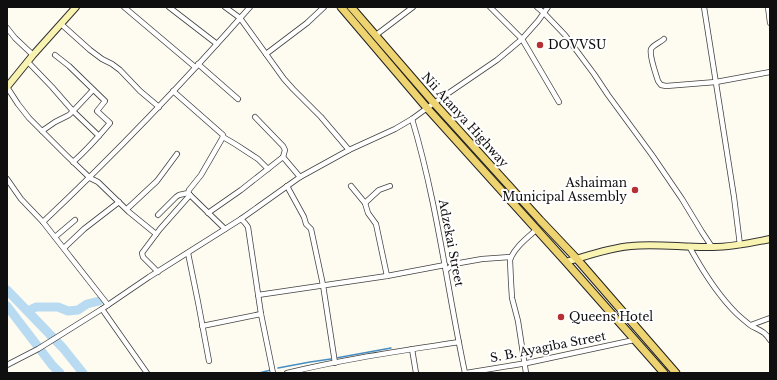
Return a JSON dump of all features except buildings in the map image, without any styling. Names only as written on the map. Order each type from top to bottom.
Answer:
[{"type":"main road","points":[[341,7],[426,108],[566,262],[664,373]]},
{"type":"main road","name":"Nii Atanya Highway","points":[[351,7],[434,103],[577,259],[676,373]]},
{"type":"street","points":[[76,7],[70,11],[61,24],[33,54],[7,87],[23,111],[42,132],[90,178],[98,182],[126,209],[156,234]]},
{"type":"street","points":[[124,7],[238,99]]},
{"type":"street","points":[[169,7],[217,44]]},
{"type":"street","points":[[225,7],[240,18],[280,74],[321,117],[349,150]]},
{"type":"street","points":[[42,222],[90,178],[159,107],[250,7]]},
{"type":"street","points":[[266,54],[307,23],[324,7]]},
{"type":"street","points":[[376,35],[413,7]]},
{"type":"street","points":[[490,7],[522,39],[559,102]]},
{"type":"street","points":[[537,7],[544,12],[582,57],[652,155],[712,248]]},
{"type":"street","points":[[8,362],[38,349],[102,309],[241,219],[300,177],[349,150],[389,132],[412,119],[490,65],[522,39],[548,7]]},
{"type":"street","points":[[704,7],[734,197],[740,245]]},
{"type":"street","points":[[768,7],[770,23]]},
{"type":"street","points":[[61,24],[90,50],[120,70],[140,91],[159,107]]},
{"type":"street","points":[[7,28],[15,38],[33,54]]},
{"type":"street","points":[[664,39],[651,49],[651,55],[658,81],[661,85],[666,86],[716,82],[770,72]]},
{"type":"street","points":[[55,55],[69,66],[105,101],[97,111],[110,123],[92,144],[73,162]]},
{"type":"street","points":[[28,62],[98,136]]},
{"type":"street","points":[[42,132],[73,111],[93,90]]},
{"type":"street","points":[[174,91],[222,134],[223,137],[258,159],[268,169]]},
{"type":"street","points":[[208,213],[241,190],[283,156],[285,150],[283,146],[255,117]]},
{"type":"street","name":"Adzekai Street","points":[[412,119],[424,163],[466,373]]},
{"type":"street","points":[[158,272],[143,257],[142,253],[189,194],[189,190],[205,168],[223,137]]},
{"type":"street","points":[[126,209],[157,181],[177,154]]},
{"type":"street","points":[[283,156],[300,177]]},
{"type":"street","points":[[7,179],[21,199],[55,237],[108,305]]},
{"type":"street","points":[[288,186],[306,224],[311,229],[323,285],[335,363]]},
{"type":"street","points":[[351,186],[365,203],[368,213],[376,224],[387,276]]},
{"type":"street","points":[[365,203],[378,190],[390,186]]},
{"type":"street","points":[[189,194],[225,229]]},
{"type":"street","points":[[158,216],[176,197],[179,195],[189,194]]},
{"type":"street","points":[[64,248],[84,229],[119,202]]},
{"type":"street","points":[[241,219],[248,228],[264,334],[273,373]]},
{"type":"street","points":[[55,237],[75,220]]},
{"type":"street","points":[[526,373],[518,321],[512,298],[510,264],[511,257],[536,230]]},
{"type":"street","points":[[566,262],[601,251],[630,246],[659,244],[712,248],[729,247],[770,239]]},
{"type":"street","points":[[688,246],[701,270],[718,293],[736,313],[763,332],[770,340]]},
{"type":"street","points":[[188,253],[209,361]]},
{"type":"street","points":[[258,295],[446,268],[454,264],[482,259],[511,257]]},
{"type":"street","points":[[102,309],[147,373]]},
{"type":"street","points":[[202,326],[261,314]]},
{"type":"street","points":[[751,325],[770,318]]},
{"type":"street","name":"S. B. Ayagiba Street","points":[[466,373],[524,363],[634,340]]},
{"type":"street","points":[[287,373],[377,355],[459,342]]},
{"type":"street","points":[[412,349],[416,373]]},
{"type":"waterway","points":[[7,290],[63,348],[83,373]]},
{"type":"waterway","points":[[28,311],[36,307],[58,307],[68,311],[78,310],[87,304],[99,301]]},
{"type":"waterway","points":[[7,306],[52,365],[60,373]]},
{"type":"waterway","points":[[336,358],[391,348]]},
{"type":"waterway","points":[[278,368],[331,359]]},
{"type":"waterway","points":[[259,373],[271,370]]},
{"type":"place","name":"DOVVSU","points":[[540,45]]},
{"type":"place","name":"Ashaiman Municipal Assembly","points":[[635,190]]},
{"type":"place","name":"Queens Hotel","points":[[561,317]]}]
